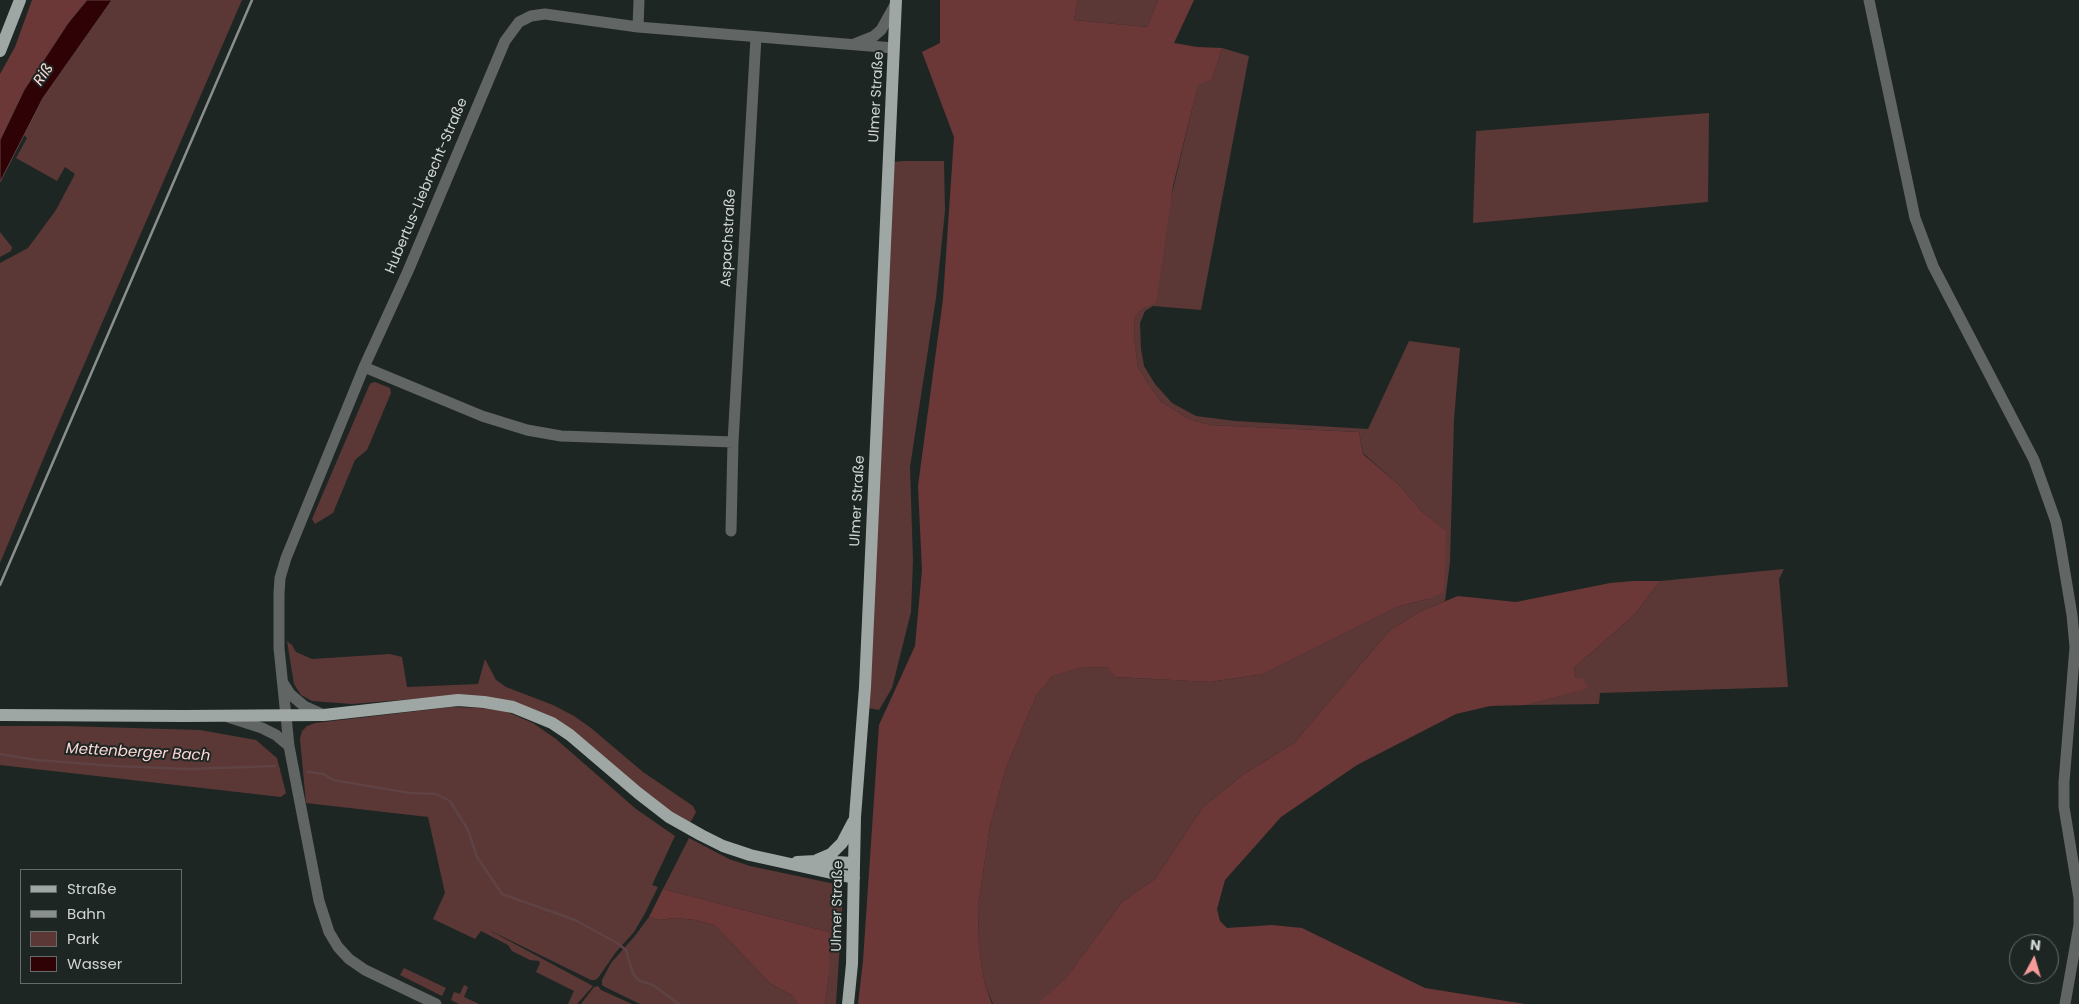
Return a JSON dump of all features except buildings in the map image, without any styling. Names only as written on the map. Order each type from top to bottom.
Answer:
[{"type":"main road","points":[[0,50],[18,1]]},
{"type":"main road","name":"Ulmer Straße","points":[[848,1004],[852,964],[855,817],[865,687],[896,2]]},
{"type":"main road","points":[[0,715],[324,715],[458,700],[513,707],[552,723],[570,735],[669,817],[701,835],[723,846],[750,855],[854,878]]},
{"type":"main road","points":[[816,861],[831,854],[842,843],[855,817]]},
{"type":"main road","points":[[788,862],[854,863]]},
{"type":"street","points":[[638,27],[639,0]]},
{"type":"street","points":[[1869,0],[1915,218],[1933,266],[2034,460],[2056,522],[2064,561],[2075,647],[2064,782],[2064,807],[2079,898],[2079,924],[2065,1004]]},
{"type":"street","name":"Hubertus-Liebrecht-Straße","points":[[851,45],[874,36],[881,30],[896,2]]},
{"type":"street","name":"Hubertus-Liebrecht-Straße","points":[[436,1004],[365,970],[349,959],[338,947],[329,932],[319,901],[289,746],[278,633],[280,578],[286,558],[364,367],[408,271],[505,41],[512,28],[519,22],[531,16],[545,14],[638,27],[894,48]]},
{"type":"street","name":"Aspachstraße","points":[[731,531],[733,442],[756,37]]},
{"type":"street","points":[[364,367],[482,416],[527,430],[561,436],[733,442]]},
{"type":"street","points":[[283,682],[290,694],[304,706],[324,715]]},
{"type":"street","points":[[224,716],[262,728],[276,735],[289,746]]},
{"type":"green space","points":[[112,0],[242,0],[0,563],[0,263],[28,248],[56,210],[75,174],[65,167],[57,181],[16,158],[27,138],[23,134],[43,98]]},
{"type":"green space","points":[[1078,0],[1158,0],[1147,27],[1074,20]]},
{"type":"green space","points":[[1222,48],[1249,56],[1201,310],[1153,306],[1145,311],[1140,323],[1144,366],[1155,384],[1172,403],[1196,416],[1235,421],[1368,429],[1409,341],[1460,348],[1454,419],[1450,562],[1445,601],[1421,611],[1390,630],[1294,743],[1244,774],[1203,807],[1155,879],[1122,902],[1066,978],[1041,1001],[1037,1004],[993,1004],[985,985],[979,949],[978,907],[990,826],[1006,768],[1037,694],[1051,677],[1079,668],[1109,667],[1115,677],[1210,682],[1263,674],[1399,606],[1428,599],[1446,530],[1421,511],[1399,485],[1363,453],[1359,432],[1210,425],[1189,419],[1160,401],[1138,368],[1134,337],[1135,316],[1145,307],[1198,84],[1212,80]]},
{"type":"green space","points":[[1709,113],[1708,202],[1473,223],[1476,131]]},
{"type":"green space","points":[[944,161],[945,211],[936,298],[910,467],[913,561],[911,612],[892,688],[879,710],[868,708],[893,162]]},
{"type":"green space","points":[[0,232],[12,247],[11,251],[0,257]]},
{"type":"green space","points":[[375,382],[390,388],[391,393],[367,450],[355,460],[333,513],[315,524],[312,519],[369,386]]},
{"type":"green space","points":[[1784,569],[1779,579],[1788,687],[1600,693],[1599,704],[1526,705],[1587,689],[1576,678],[1574,668],[1634,615],[1660,581]]},
{"type":"green space","points":[[287,641],[296,652],[312,659],[390,654],[402,657],[407,687],[478,684],[485,659],[496,680],[506,687],[553,705],[574,716],[643,772],[693,806],[696,812],[689,825],[669,813],[562,724],[449,696],[352,704],[312,701],[301,695],[294,684]]},
{"type":"green space","points":[[452,707],[505,711],[533,723],[556,739],[636,809],[675,836],[652,885],[658,887],[644,915],[634,932],[595,980],[591,980],[485,928],[593,986],[577,1004],[568,1004],[574,991],[536,972],[539,961],[530,960],[512,951],[508,945],[481,931],[475,939],[433,919],[445,893],[428,817],[306,803],[300,739],[302,731],[307,726],[315,723]]},
{"type":"green space","points":[[0,726],[200,730],[256,740],[277,758],[286,793],[281,797],[0,765]]},
{"type":"green space","points":[[689,838],[729,859],[750,866],[835,884],[842,897],[836,1004],[825,1004],[829,974],[829,932],[663,889]]},
{"type":"green space","points":[[649,917],[659,920],[675,918],[695,920],[714,925],[771,984],[793,996],[797,1004],[640,1004],[605,987],[602,985],[602,980],[611,963]]},
{"type":"green space","points":[[404,968],[446,988],[442,996],[400,975]]},
{"type":"green space","points":[[464,985],[468,987],[464,997],[479,1004],[459,1004],[451,1000],[454,992],[460,994]]},
{"type":"green space","points":[[598,986],[601,990],[632,1004],[581,1004],[594,987]]},
{"type":"shaded area","points":[[32,0],[87,0],[68,23],[24,90],[0,140],[0,74],[15,47]]},
{"type":"shaded area","points":[[940,0],[1078,0],[1074,20],[1147,27],[1158,0],[1194,0],[1174,43],[1197,47],[1222,48],[1212,80],[1198,85],[1173,186],[1156,303],[1145,307],[1135,316],[1134,337],[1138,368],[1160,401],[1189,419],[1210,425],[1359,432],[1363,454],[1399,485],[1421,511],[1446,530],[1444,592],[1428,599],[1399,606],[1263,674],[1210,682],[1115,677],[1108,667],[1079,668],[1051,677],[1037,694],[1006,768],[990,826],[978,907],[979,949],[985,985],[992,1004],[858,1004],[863,961],[879,725],[915,646],[922,570],[918,486],[943,299],[954,137],[922,52],[940,43]]},
{"type":"shaded area","points":[[1660,581],[1634,615],[1574,668],[1576,678],[1584,679],[1588,689],[1526,705],[1490,706],[1456,714],[1357,765],[1281,817],[1225,880],[1217,909],[1220,921],[1227,928],[1272,925],[1302,928],[1425,988],[1525,1004],[1037,1004],[1066,978],[1122,902],[1155,879],[1203,807],[1244,774],[1294,743],[1390,630],[1421,611],[1458,596],[1516,602],[1610,583]]},
{"type":"shaded area","points":[[663,889],[829,932],[829,974],[825,1004],[797,1004],[793,996],[771,984],[714,925],[695,920],[675,918],[659,920],[649,917]]},
{"type":"water","name":"Riß","points":[[87,0],[112,0],[43,98],[0,182],[0,140],[24,90],[68,23]]},
{"type":"waterway","name":"Mettenberger Bach","points":[[0,754],[37,760],[115,766],[189,769],[275,766]]},
{"type":"waterway","name":"Mettenberger Bach","points":[[308,772],[324,774],[333,780],[410,793],[436,794],[450,801],[468,830],[477,857],[502,894],[575,920],[617,943],[626,950],[633,974],[640,981],[653,985],[679,1004]]},
{"type":"railway","points":[[0,585],[252,0]]}]
